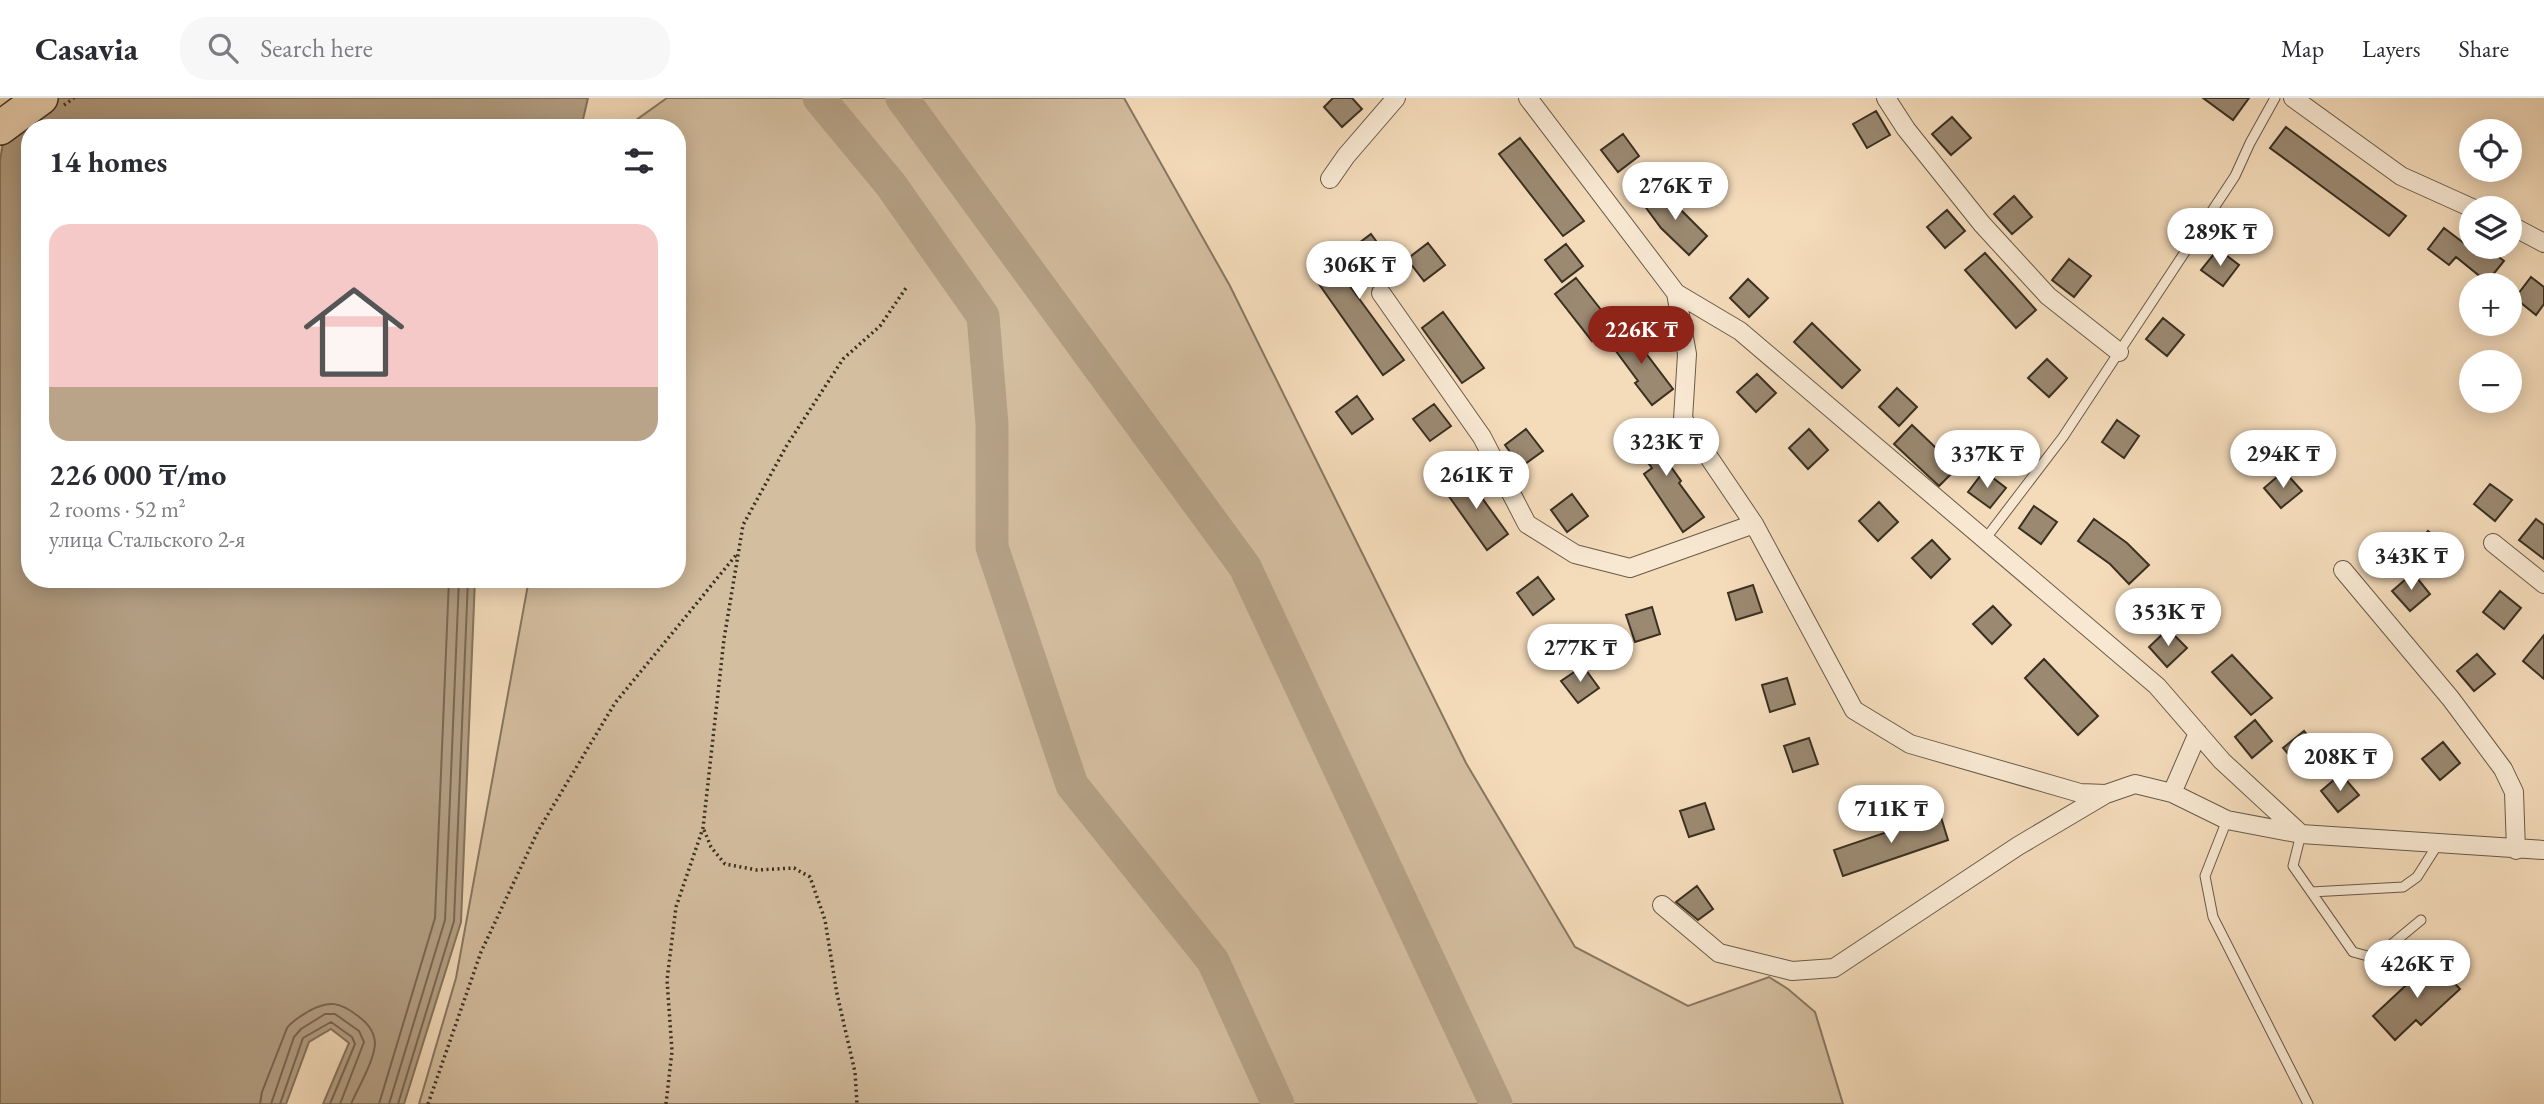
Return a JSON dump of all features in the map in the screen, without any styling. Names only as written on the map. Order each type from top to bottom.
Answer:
[{"type":"highway","points":[[0,128],[41,98]]},
{"type":"street","points":[[1329,179],[1396,98]]},
{"type":"street","points":[[1528,98],[1676,293],[1740,331],[2157,686],[2222,761],[2301,834]]},
{"type":"street","points":[[1886,98],[1906,129],[1982,224],[2048,296],[2119,352]]},
{"type":"street","points":[[2293,98],[2401,176],[2459,202]]},
{"type":"street","points":[[2522,231],[2544,243]]},
{"type":"street","points":[[1381,293],[1482,438],[1527,524],[1536,530],[1575,554],[1630,568],[1754,524]]},
{"type":"street","points":[[1676,293],[1687,354],[1683,419],[1754,524],[1854,710],[1910,744],[2080,793],[2106,794]]},
{"type":"street","points":[[2493,543],[2544,584]]},
{"type":"street","points":[[2343,570],[2451,699],[2503,769],[2514,792],[2516,850]]},
{"type":"street","points":[[2172,793],[2198,733]]},
{"type":"street","points":[[1662,905],[1718,953],[1792,971],[1834,968],[2018,846],[2106,794],[2135,784],[2172,793],[2227,820],[2301,834],[2544,850]]},
{"type":"lane","points":[[1986,538],[2063,437],[2235,176],[2275,98]]},
{"type":"lane","points":[[2227,820],[2206,876],[2213,917],[2308,1104]]},
{"type":"lane","points":[[2301,834],[2293,866],[2353,952],[2375,958],[2421,920]]},
{"type":"lane","points":[[2311,892],[2403,887],[2417,877],[2438,844]]},
{"type":"path","points":[[666,1104],[671,1051],[667,980],[676,907],[703,828],[724,639],[743,525],[787,445],[843,359],[880,326],[906,288]]},
{"type":"path","points":[[428,1104],[481,952],[538,831],[615,703],[738,552]]},
{"type":"path","points":[[703,828],[711,847],[725,864],[757,870],[794,868],[810,877],[825,920],[837,994],[855,1072],[857,1104]]},
{"type":"shaded area","points":[[667,98],[1124,98],[1230,286],[1466,763],[1575,947],[1688,1006],[1769,977],[1815,1012],[1843,1104],[419,1104],[456,978],[527,588],[686,588],[686,119],[638,119]]},
{"type":"water","points":[[11,98],[588,98],[583,119],[21,119],[21,588],[475,588],[461,922],[404,1104],[323,1104],[349,1043],[331,1029],[309,1042],[286,1104],[0,1104],[0,160]]},
{"type":"building","points":[[1333,98],[1352,98],[1362,109],[1342,127],[1324,107]]},
{"type":"building","points":[[2203,98],[2249,98],[2233,120]]},
{"type":"building","points":[[1876,111],[1890,135],[1867,148],[1853,124]]},
{"type":"building","points":[[1952,117],[1971,138],[1951,155],[1932,134]]},
{"type":"building","points":[[2286,127],[2406,216],[2389,236],[2270,148]]},
{"type":"building","points":[[1623,134],[1639,156],[1618,172],[1601,150]]},
{"type":"building","points":[[1520,138],[1584,221],[1563,236],[1499,154]]},
{"type":"building","points":[[1665,189],[1707,236],[1689,255],[1661,228],[1644,205]]},
{"type":"building","points":[[2014,196],[2032,217],[2012,234],[1994,214]]},
{"type":"building","points":[[1947,210],[1965,231],[1945,248],[1927,227]]},
{"type":"building","points":[[2444,228],[2459,239],[2459,259],[2504,261],[2494,273],[2476,273],[2456,257],[2449,265],[2428,249]]},
{"type":"building","points":[[1371,234],[1387,256],[1349,285],[1404,360],[1383,375],[1314,277]]},
{"type":"building","points":[[1428,243],[1445,265],[1424,281],[1407,259]]},
{"type":"building","points":[[1566,244],[1583,266],[1562,282],[1545,260]]},
{"type":"building","points":[[2218,249],[2239,265],[2223,286],[2201,270]]},
{"type":"building","points":[[1985,253],[2036,310],[2016,328],[1965,270]]},
{"type":"building","points":[[2069,259],[2091,276],[2074,297],[2052,280]]},
{"type":"building","points":[[2531,277],[2544,287],[2544,304],[2536,315],[2522,304],[2522,289]]},
{"type":"building","points":[[1576,278],[1613,325],[1592,341],[1555,294]]},
{"type":"building","points":[[1748,279],[1768,298],[1749,317],[1730,298]]},
{"type":"building","points":[[1443,312],[1484,368],[1462,383],[1422,328]]},
{"type":"building","points":[[2163,318],[2184,335],[2167,356],[2146,339]]},
{"type":"building","points":[[1812,323],[1860,370],[1842,388],[1794,342]]},
{"type":"building","points":[[1631,327],[1647,350],[1645,352],[1673,389],[1652,405],[1610,343]]},
{"type":"building","points":[[2047,359],[2067,378],[2049,397],[2028,378]]},
{"type":"building","points":[[1757,374],[1776,393],[1756,412],[1737,392]]},
{"type":"building","points":[[1897,388],[1917,407],[1899,426],[1879,407]]},
{"type":"building","points":[[1357,396],[1373,419],[1352,434],[1336,412]]},
{"type":"building","points":[[1434,404],[1451,426],[1430,441],[1413,419]]},
{"type":"building","points":[[2117,420],[2139,436],[2124,458],[2102,442]]},
{"type":"building","points":[[1651,422],[1667,444],[1659,450],[1704,517],[1683,532],[1644,474],[1652,468],[1629,438]]},
{"type":"building","points":[[1912,425],[1957,468],[1939,486],[1894,444]]},
{"type":"building","points":[[1526,429],[1543,451],[1521,467],[1505,445]]},
{"type":"building","points":[[1809,429],[1828,450],[1808,469],[1789,448]]},
{"type":"building","points":[[1984,471],[2006,488],[1990,508],[1968,492]]},
{"type":"building","points":[[2284,471],[2302,491],[2281,508],[2264,488]]},
{"type":"building","points":[[1464,473],[1508,534],[1487,550],[1443,488]]},
{"type":"building","points":[[2490,484],[2512,500],[2495,521],[2474,504]]},
{"type":"building","points":[[1572,494],[1588,516],[1567,532],[1551,510]]},
{"type":"building","points":[[1879,502],[1898,522],[1878,541],[1859,521]]},
{"type":"building","points":[[2034,506],[2057,522],[2041,544],[2019,528]]},
{"type":"building","points":[[2094,519],[2127,543],[2149,565],[2129,584],[2110,564],[2078,541]]},
{"type":"building","points":[[2536,519],[2544,525],[2544,559],[2519,540]]},
{"type":"building","points":[[2428,531],[2449,548],[2432,569],[2411,552]]},
{"type":"building","points":[[1932,540],[1950,559],[1931,578],[1912,558]]},
{"type":"building","points":[[2413,573],[2430,594],[2410,611],[2392,591]]},
{"type":"building","points":[[1538,577],[1554,599],[1533,615],[1517,593]]},
{"type":"building","points":[[1753,585],[1762,612],[1736,620],[1728,593]]},
{"type":"building","points":[[2500,591],[2521,608],[2504,629],[2483,612]]},
{"type":"building","points":[[1993,606],[2011,625],[1992,644],[1973,624]]},
{"type":"building","points":[[1652,607],[1660,634],[1635,642],[1626,615]]},
{"type":"building","points":[[2168,629],[2187,648],[2167,667],[2149,647]]},
{"type":"building","points":[[2544,635],[2544,679],[2523,661]]},
{"type":"building","points":[[2477,654],[2495,674],[2474,691],[2457,671]]},
{"type":"building","points":[[2232,655],[2272,698],[2251,715],[2212,672]]},
{"type":"building","points":[[2044,659],[2098,716],[2078,735],[2025,678]]},
{"type":"building","points":[[1583,666],[1599,688],[1578,703],[1561,681]]},
{"type":"building","points":[[1787,678],[1795,704],[1770,712],[1762,685]]},
{"type":"building","points":[[2255,720],[2272,741],[2252,758],[2235,737]]},
{"type":"building","points":[[2304,731],[2321,752],[2301,769],[2283,748]]},
{"type":"building","points":[[1809,738],[1818,764],[1793,772],[1784,746]]},
{"type":"building","points":[[2443,742],[2460,763],[2440,780],[2422,759]]},
{"type":"building","points":[[2341,774],[2359,795],[2338,812],[2321,791]]},
{"type":"building","points":[[1705,803],[1714,829],[1689,837],[1680,811]]},
{"type":"building","points":[[1940,814],[1948,840],[1843,876],[1834,850]]},
{"type":"building","points":[[1697,886],[1713,909],[1698,920],[1676,902]]},
{"type":"building","points":[[2433,960],[2460,989],[2421,1025],[2416,1020],[2395,1040],[2373,1016]]},
{"type":"waterway","points":[[819,98],[891,185],[983,316],[992,424],[992,547],[1072,785],[1213,961],[1278,1104]]},
{"type":"waterway","points":[[902,98],[1245,567],[1496,1104]]}]
